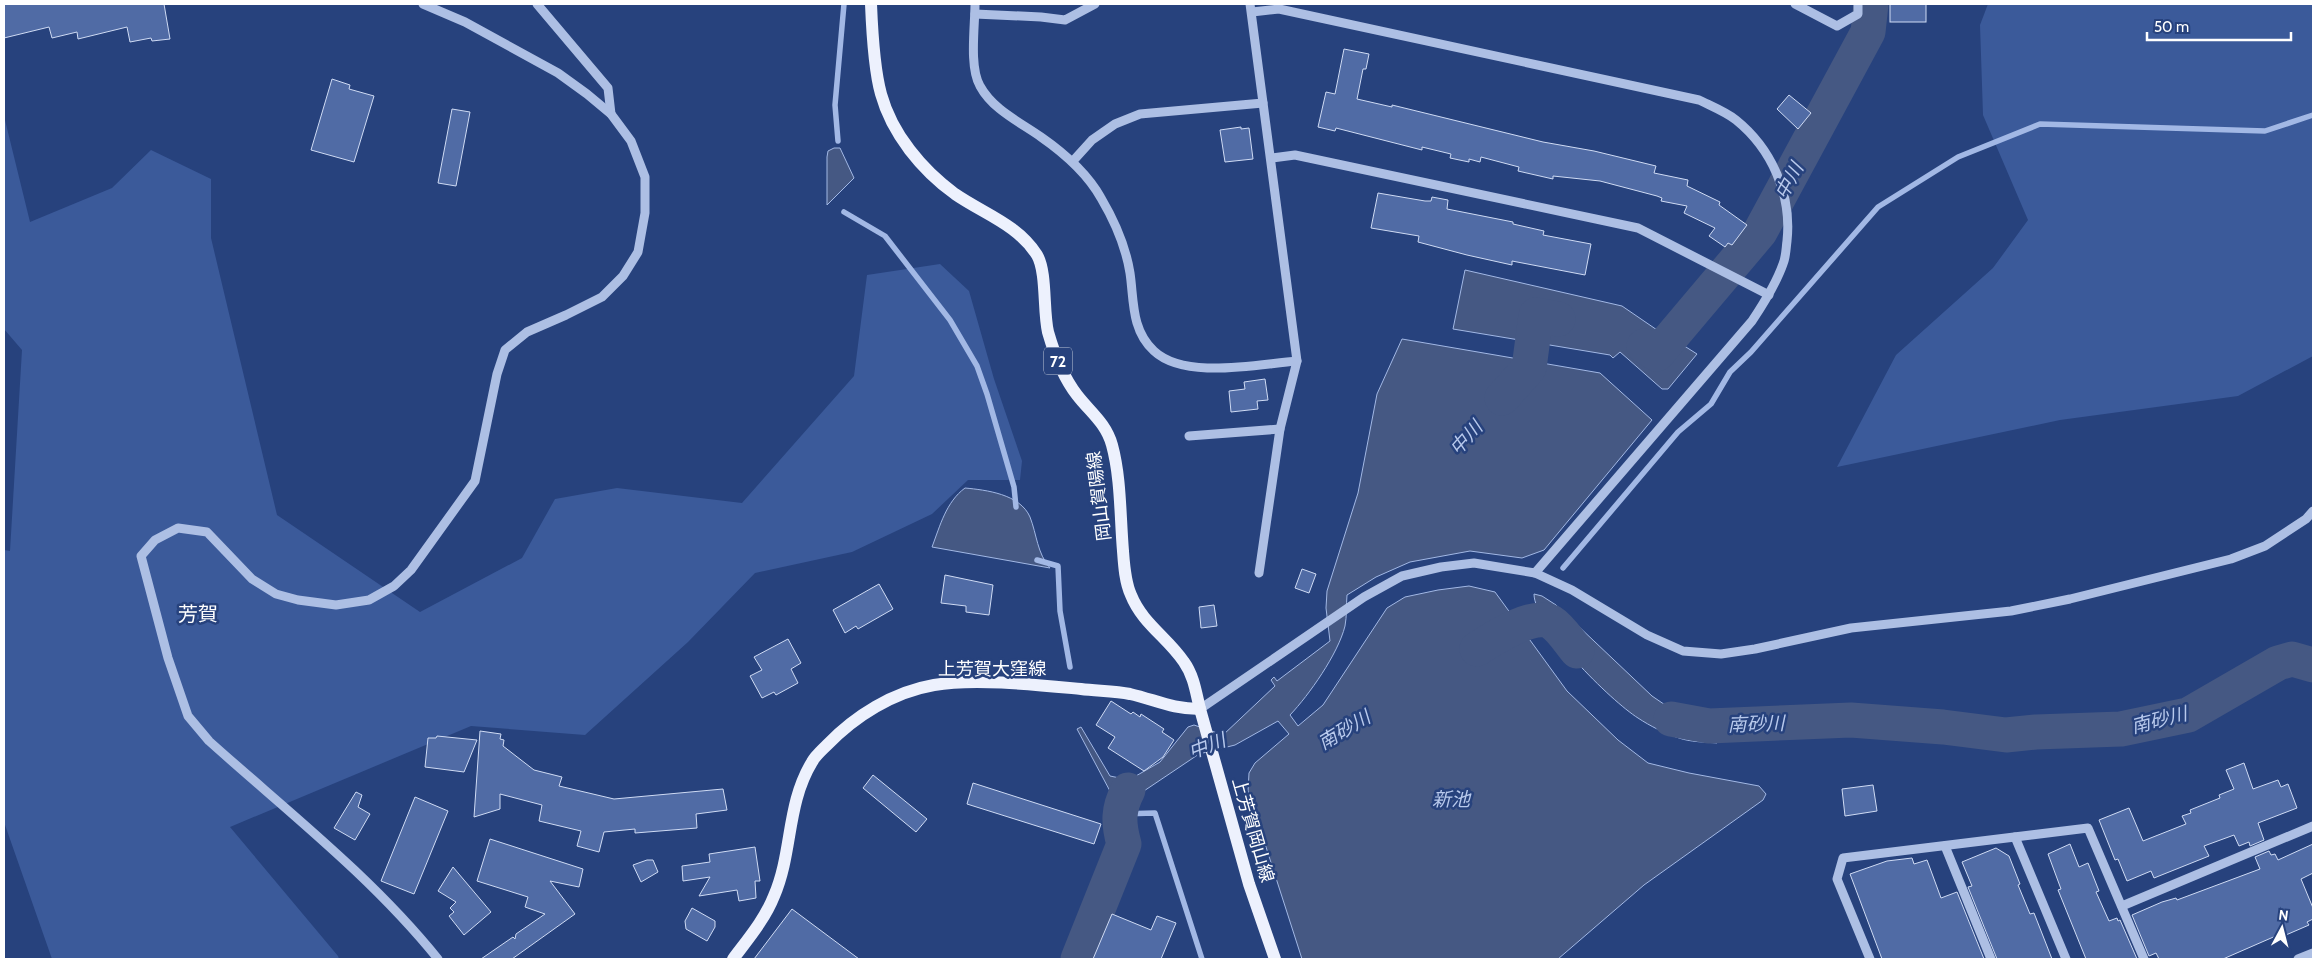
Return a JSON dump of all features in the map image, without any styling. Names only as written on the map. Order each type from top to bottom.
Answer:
[{"type":"main road","name":"岡山賀陽線","points":[[871,4],[874,45],[881,94],[898,133],[925,169],[956,194],[1007,224],[1023,237],[1038,257],[1043,282],[1048,330],[1057,360],[1076,394],[1102,422],[1111,444],[1116,469],[1124,564],[1130,595],[1144,618],[1185,664],[1194,683],[1201,714]]},
{"type":"main road","name":"岡山賀陽線","points":[[874,45],[880,4]]},
{"type":"main road","name":"上芳賀大窪線","points":[[733,959],[760,922],[775,895],[787,849],[795,798],[812,761],[838,734],[862,714],[895,698],[934,685],[973,683],[1047,686],[1129,694],[1201,714]]},
{"type":"main road","name":"上芳賀岡山線","points":[[1201,714],[1249,884],[1275,959]]},
{"type":"street","points":[[423,4],[465,22],[558,73],[588,94],[611,114],[632,140],[645,177],[645,213],[638,252],[623,276],[602,296],[566,315],[526,332],[505,350],[496,374],[475,481],[411,570],[394,586],[369,600],[336,606],[298,600],[276,594],[252,579],[207,532],[178,528],[155,540],[140,556],[168,658],[188,716],[209,741],[363,877],[408,922],[438,959]]},
{"type":"street","points":[[537,4],[608,88],[611,114]]},
{"type":"street","points":[[975,4],[973,55],[980,86],[1003,113],[1040,136],[1073,161],[1101,198],[1119,236],[1129,271],[1134,316],[1154,350],[1177,365],[1204,368],[1297,361]]},
{"type":"street","points":[[975,14],[1065,20],[1095,4]]},
{"type":"street","points":[[1796,4],[1837,26],[1858,14],[1858,4]]},
{"type":"street","points":[[1259,573],[1280,430],[1297,361],[1251,8],[1279,9],[1699,100],[1736,119],[1763,148],[1780,180],[1787,204],[1788,234],[1784,262],[1769,295],[1752,321],[1535,573]]},
{"type":"street","points":[[1073,161],[1092,140],[1115,124],[1140,114],[1263,103]]},
{"type":"street","points":[[1272,158],[1295,155],[1638,228],[1769,295]]},
{"type":"street","points":[[1189,436],[1280,430]]},
{"type":"street","points":[[1201,714],[1348,608],[1402,576],[1441,567],[1474,563],[1535,573],[1572,590],[1647,635],[1682,651],[1721,654],[1755,649],[1851,628],[2012,611],[2070,599],[2231,560],[2265,546],[2306,519],[2313,511]]},
{"type":"street","points":[[2122,906],[2313,826]]},
{"type":"street","points":[[1870,959],[1838,879],[1843,858],[2088,828],[2144,959]]},
{"type":"street","points":[[2016,837],[2066,959]]},
{"type":"street","points":[[1945,846],[1991,959]]},
{"type":"street","points":[[2298,959],[2313,953]]},
{"type":"shaded area","points":[[1988,4],[2313,4],[2313,356],[2238,396],[2060,420],[1837,467],[1896,355],[1993,268],[2028,220],[1983,115],[1980,25]]},
{"type":"shaded area","points":[[4,116],[30,222],[112,188],[151,150],[211,179],[211,238],[277,515],[420,612],[522,558],[555,499],[617,488],[742,503],[854,376],[867,275],[940,264],[969,291],[994,379],[1022,461],[1020,480],[968,480],[932,514],[852,552],[755,573],[688,642],[585,735],[471,726],[230,827],[339,959],[52,959],[4,822],[4,550],[10,551],[22,350],[4,329]]},
{"type":"water","points":[[840,148],[854,178],[827,205],[827,157],[828,151]]},
{"type":"water","points":[[1465,270],[1622,306],[1660,332],[1672,327],[1680,333],[1678,342],[1697,354],[1668,389],[1662,389],[1620,352],[1613,358],[1610,355],[1453,329]]},
{"type":"water","name":"新池","points":[[1402,339],[1600,373],[1652,420],[1544,550],[1522,558],[1470,551],[1410,562],[1376,577],[1347,595],[1345,626],[1336,649],[1306,697],[1290,715],[1298,726],[1323,705],[1387,608],[1405,597],[1469,586],[1495,592],[1567,691],[1618,740],[1648,763],[1759,786],[1766,794],[1763,800],[1644,885],[1558,959],[1302,959],[1248,791],[1249,773],[1255,763],[1289,734],[1278,721],[1235,745],[1199,754],[1132,799],[1123,822],[1124,831],[1130,840],[1121,836],[1114,827],[1115,819],[1106,816],[1111,793],[1077,729],[1081,727],[1110,776],[1129,780],[1160,762],[1188,727],[1194,725],[1223,735],[1275,686],[1271,680],[1274,677],[1277,681],[1330,641],[1326,608],[1327,591],[1358,493],[1377,394]]},
{"type":"water","points":[[965,488],[992,492],[1011,498],[1019,503],[1030,517],[1042,556],[1050,568],[932,547],[948,507]]},
{"type":"water","points":[[1534,594],[1542,596],[1556,605],[1652,696],[1671,709],[1691,714],[1716,710],[1717,743],[1683,739],[1663,732],[1638,718],[1610,696],[1576,661],[1546,624],[1537,608]]},
{"type":"building","points":[[4,4],[164,4],[170,39],[152,41],[151,38],[130,42],[127,27],[78,39],[77,32],[52,38],[49,27],[4,38]]},
{"type":"building","points":[[1890,4],[1926,4],[1926,22],[1890,22]]},
{"type":"building","points":[[1344,49],[1369,54],[1366,69],[1363,69],[1357,99],[1392,107],[1392,105],[1543,142],[1594,151],[1656,166],[1654,173],[1688,180],[1687,186],[1720,202],[1719,205],[1747,225],[1732,245],[1728,243],[1725,247],[1709,236],[1715,228],[1684,213],[1687,206],[1661,201],[1662,198],[1657,196],[1600,181],[1553,176],[1553,179],[1518,171],[1519,167],[1481,157],[1480,162],[1469,159],[1469,162],[1450,158],[1451,154],[1422,147],[1422,150],[1336,128],[1335,131],[1318,127],[1326,92],[1335,94]]},
{"type":"building","points":[[332,79],[350,85],[349,89],[374,96],[354,162],[311,150]]},
{"type":"building","points":[[1789,95],[1811,113],[1798,129],[1777,109]]},
{"type":"building","points":[[452,109],[470,112],[456,186],[438,183]]},
{"type":"building","points":[[1241,127],[1241,129],[1249,128],[1253,159],[1225,162],[1220,130]]},
{"type":"building","points":[[1378,193],[1425,201],[1431,201],[1432,197],[1448,200],[1447,209],[1513,222],[1513,224],[1544,231],[1543,235],[1591,244],[1585,275],[1512,261],[1512,265],[1418,242],[1419,236],[1371,228]]},
{"type":"building","points":[[1265,379],[1268,400],[1257,401],[1258,409],[1231,412],[1229,391],[1245,389],[1244,382]]},
{"type":"building","points":[[1302,569],[1316,574],[1309,593],[1295,588]]},
{"type":"building","points":[[945,575],[993,585],[989,615],[966,612],[966,606],[941,603]]},
{"type":"building","points":[[879,584],[893,609],[858,629],[856,626],[845,633],[833,610]]},
{"type":"building","points":[[1214,605],[1217,626],[1201,628],[1199,607]]},
{"type":"building","points":[[788,639],[801,663],[791,669],[798,683],[776,695],[774,692],[762,698],[750,676],[762,670],[754,657]]},
{"type":"building","points":[[1111,701],[1131,714],[1133,712],[1140,717],[1141,714],[1164,729],[1162,732],[1174,740],[1163,757],[1144,771],[1108,748],[1115,737],[1096,725]]},
{"type":"building","points":[[480,731],[501,734],[500,739],[504,740],[503,746],[534,770],[562,777],[559,786],[614,799],[723,789],[727,810],[696,814],[697,828],[635,833],[635,829],[604,832],[599,852],[577,846],[581,831],[539,821],[542,805],[500,794],[500,809],[474,817]]},
{"type":"building","points":[[437,736],[477,740],[464,772],[425,767],[428,738],[436,738]]},
{"type":"building","points":[[2244,763],[2253,789],[2278,780],[2281,787],[2288,784],[2297,808],[2258,823],[2264,840],[2250,846],[2249,842],[2239,846],[2234,835],[2204,846],[2209,856],[2154,878],[2151,871],[2127,881],[2118,859],[2115,860],[2099,820],[2129,808],[2143,841],[2186,824],[2182,816],[2191,813],[2190,810],[2220,798],[2219,795],[2234,789],[2226,770]]},
{"type":"building","points":[[873,775],[927,819],[916,832],[863,788]]},
{"type":"building","points":[[973,783],[1101,824],[1094,844],[967,804]]},
{"type":"building","points":[[1873,785],[1877,811],[1845,816],[1842,789]]},
{"type":"building","points":[[356,792],[362,795],[358,807],[370,814],[355,840],[334,828]]},
{"type":"building","points":[[415,797],[448,811],[414,894],[381,881]]},
{"type":"building","points":[[490,839],[583,869],[579,887],[550,881],[575,914],[512,959],[481,959],[513,937],[515,939],[516,934],[545,914],[525,907],[528,897],[477,881]]},
{"type":"building","points":[[2070,844],[2079,867],[2088,863],[2099,891],[2096,892],[2109,921],[2117,918],[2118,921],[2120,920],[2137,959],[2086,959],[2058,890],[2061,889],[2048,854]]},
{"type":"building","points":[[2313,844],[2313,873],[2301,879],[2313,908],[2313,919],[2307,922],[2309,925],[2279,938],[2278,935],[2223,959],[2159,959],[2156,953],[2149,956],[2132,915],[2162,902],[2176,898],[2177,900],[2260,869],[2255,857],[2269,851],[2271,855],[2275,854],[2278,860]]},
{"type":"building","points":[[755,847],[760,881],[755,881],[756,898],[739,901],[737,890],[699,896],[710,877],[683,881],[682,866],[710,862],[709,854]]},
{"type":"building","points":[[1996,848],[2009,856],[2030,914],[2034,913],[2052,959],[1997,959],[1968,887],[1972,886],[1962,862]]},
{"type":"building","points":[[1912,858],[1914,864],[1927,860],[1941,898],[1957,892],[1984,959],[1882,959],[1850,874],[1887,861]]},
{"type":"building","points":[[653,860],[658,872],[641,882],[633,865]]},
{"type":"building","points":[[453,867],[491,912],[464,935],[449,916],[454,912],[450,908],[456,902],[438,891]]},
{"type":"building","points":[[692,908],[715,921],[715,927],[707,941],[686,929],[685,921]]},
{"type":"building","points":[[792,909],[804,918],[859,959],[754,959]]},
{"type":"building","points":[[1112,914],[1151,930],[1157,916],[1176,923],[1161,959],[1093,959]]},
{"type":"waterway","points":[[838,141],[835,105],[844,4]]},
{"type":"waterway","name":"中川","points":[[1644,346],[1657,354],[1760,232],[1868,32],[1871,4]]},
{"type":"waterway","points":[[1563,568],[1678,432],[1711,404],[1730,372],[1751,352],[1878,207],[1958,157],[2040,124],[2265,131],[2313,115]]},
{"type":"waterway","points":[[844,212],[885,236],[950,320],[977,366],[1014,487],[1016,507]]},
{"type":"waterway","name":"中川","points":[[1502,398],[1529,368],[1536,315],[1558,319]]},
{"type":"waterway","points":[[1037,560],[1058,566],[1060,611],[1070,667]]},
{"type":"waterway","name":"南砂川","points":[[1477,649],[1513,628],[1543,620],[1551,622],[1558,628],[1577,651]]},
{"type":"waterway","name":"南砂川","points":[[1671,719],[1709,726],[1851,720],[1943,727],[2006,735],[2121,729],[2188,715],[2278,663],[2292,659],[2313,665]]},
{"type":"waterway","name":"中川","points":[[1078,959],[1124,844],[1120,816],[1122,804],[1128,790]]},
{"type":"waterway","points":[[1120,814],[1155,813],[1202,959]]},
{"type":"district","name":"芳賀","points":[[198,614]]}]
